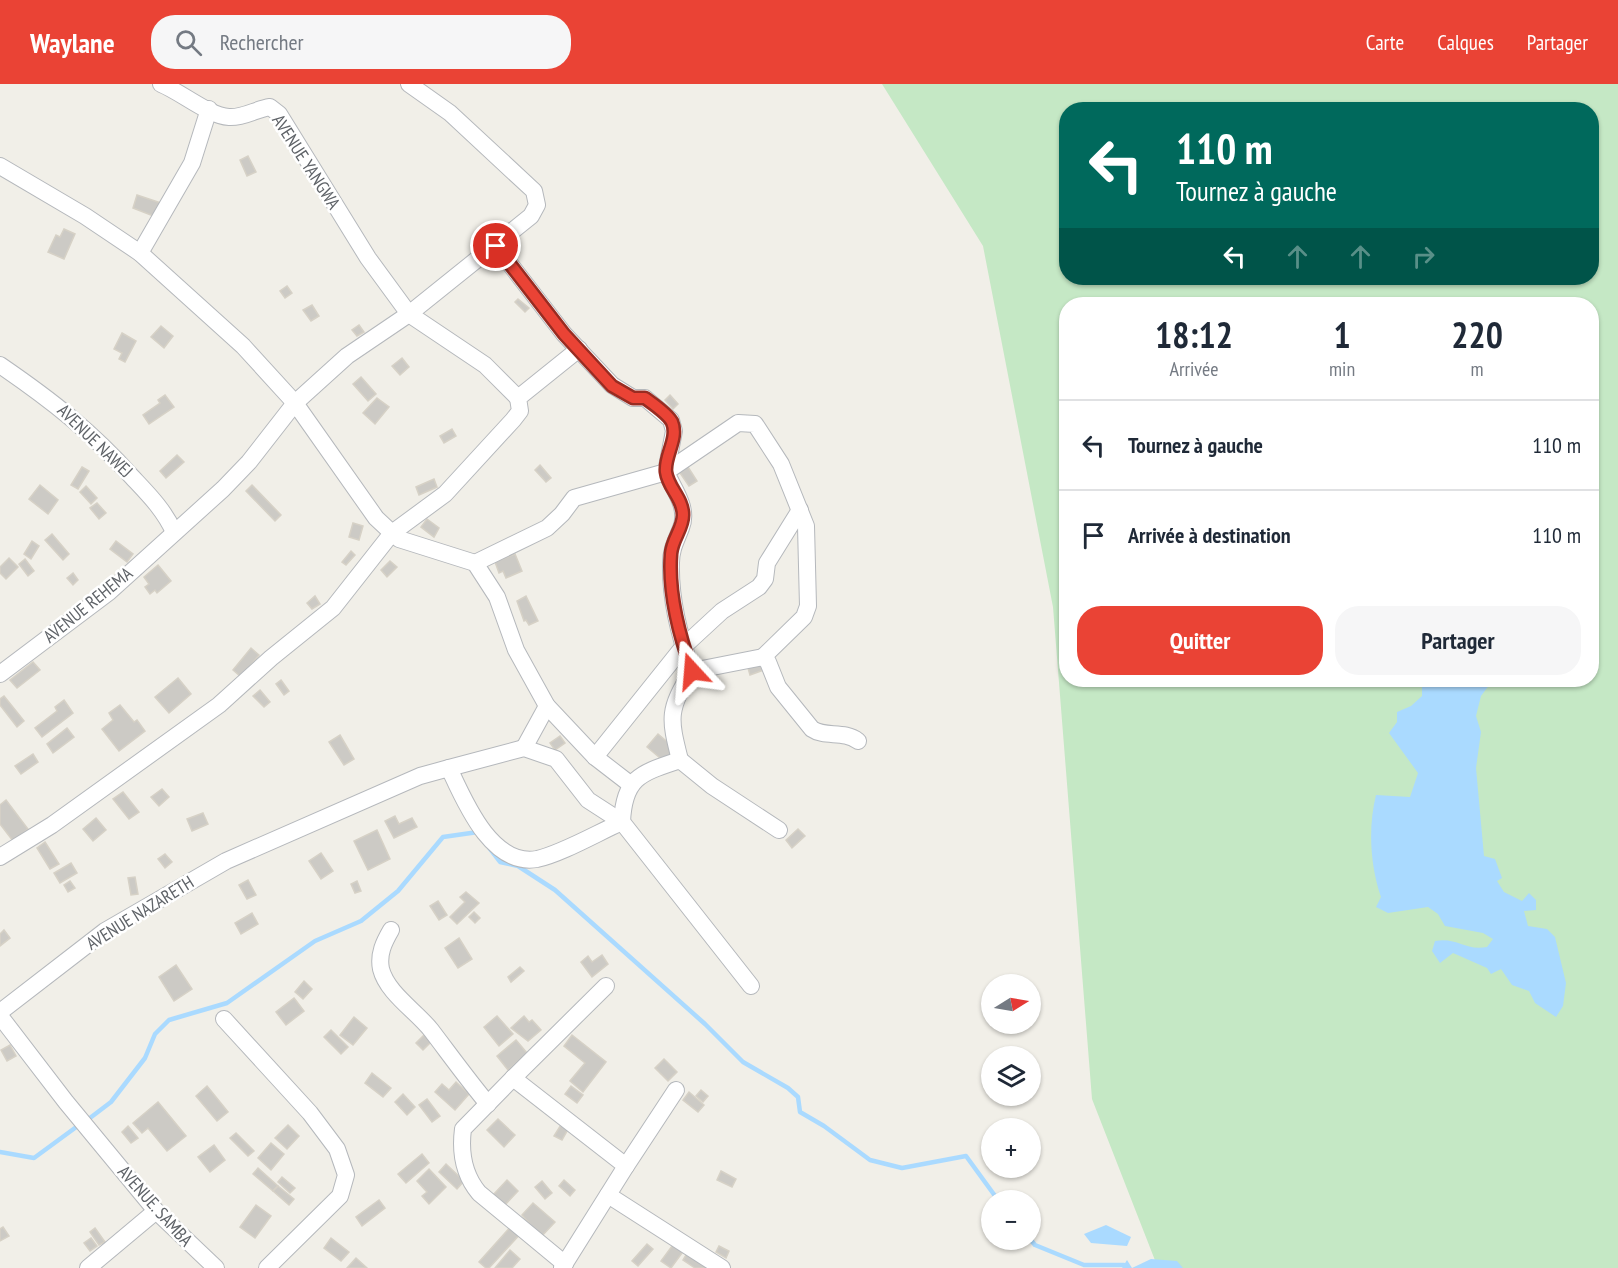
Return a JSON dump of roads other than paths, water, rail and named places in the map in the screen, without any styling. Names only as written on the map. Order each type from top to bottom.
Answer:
[{"type":"street","name":"AVENUE YANGWA","points":[[161,84],[228,117],[245,116],[260,108],[270,107],[279,114],[368,258],[409,314]]},
{"type":"street","name":"AVENUE REHEMA","points":[[0,674],[109,592],[249,462],[295,403],[347,356],[409,314],[531,216],[537,205],[534,191],[450,113],[409,84]]},
{"type":"street","points":[[140,253],[192,163],[209,109]]},
{"type":"street","points":[[0,166],[85,216],[140,253],[243,346],[295,403],[376,518],[392,533],[399,538],[475,563],[498,597],[516,650],[547,706],[595,757],[630,784]]},
{"type":"street","points":[[496,246],[564,334],[612,386],[633,398],[645,398],[671,420],[674,431],[666,472],[681,502],[683,513],[682,526],[671,550],[670,566],[683,647],[692,671]]},
{"type":"street","points":[[0,857],[52,825],[219,705],[271,658],[333,608],[392,533],[445,494],[520,411],[518,398],[485,365],[409,314]]},
{"type":"street","points":[[518,398],[579,348]]},
{"type":"street","name":"AVENUE NAWEJ","points":[[0,365],[49,398],[93,435],[154,500],[167,516],[174,532]]},
{"type":"street","points":[[475,563],[547,528],[562,514],[573,498],[666,472],[738,423],[755,423],[781,464],[806,526],[808,606],[804,617],[763,657],[692,671],[678,694],[670,720],[680,760],[712,786],[779,830]]},
{"type":"street","points":[[595,757],[683,647],[722,611],[759,587],[765,579],[767,563],[800,510]]},
{"type":"street","points":[[763,657],[768,662],[778,687],[812,729],[818,733],[849,735],[858,741]]},
{"type":"street","points":[[547,706],[524,748],[556,759],[588,800],[622,822],[751,986]]},
{"type":"street","name":"AVENUE NAZARETH","points":[[0,1014],[105,931],[256,845],[420,776],[524,748]]},
{"type":"street","points":[[622,822],[623,801],[630,784],[649,770],[680,760]]},
{"type":"street","points":[[449,768],[477,825],[499,846],[520,858],[539,858],[622,822]]},
{"type":"street","points":[[391,930],[383,945],[380,958],[386,981],[430,1029],[454,1064],[488,1104]]},
{"type":"street","points":[[606,986],[463,1130],[463,1158],[471,1183],[563,1266],[676,1090]]},
{"type":"street","name":"AVENUE. SAMBA","points":[[0,1014],[66,1102],[156,1211],[216,1268]]},
{"type":"street","points":[[224,1019],[310,1113],[337,1149],[346,1175],[340,1196],[267,1268]]},
{"type":"street","points":[[513,1078],[626,1166]]},
{"type":"street","points":[[608,1195],[722,1268]]},
{"type":"street","points":[[88,1268],[156,1211]]},
{"type":"water","points":[[1422,687],[1488,687],[1481,696],[1476,716],[1481,732],[1476,768],[1484,856],[1495,859],[1502,878],[1497,881],[1504,892],[1522,901],[1529,893],[1536,900],[1536,910],[1524,911],[1528,926],[1547,929],[1555,937],[1566,983],[1563,1006],[1556,1017],[1535,1003],[1529,991],[1512,985],[1501,969],[1491,974],[1487,968],[1453,953],[1440,963],[1432,951],[1435,941],[1450,941],[1479,948],[1487,947],[1493,939],[1483,933],[1445,926],[1438,914],[1428,907],[1388,913],[1376,907],[1381,897],[1374,872],[1371,833],[1376,795],[1410,797],[1418,773],[1389,733],[1397,722],[1397,712],[1411,706],[1422,696]]},
{"type":"water","points":[[1106,1225],[1131,1237],[1127,1246],[1091,1243],[1084,1234]]},
{"type":"water","points":[[1151,1259],[1177,1261],[1183,1268],[1132,1268]]},
{"type":"water","points":[[1127,1260],[1132,1268],[1122,1268]]},
{"type":"waterway","points":[[86,1121],[111,1102],[145,1058],[155,1034],[169,1020],[227,1003],[315,941],[361,921],[398,891],[443,837],[478,832]]},
{"type":"waterway","points":[[490,849],[500,862],[518,866],[555,890],[705,1024],[743,1062],[788,1088],[798,1097],[800,1112],[824,1126],[870,1160],[902,1168],[966,1156],[991,1190]]},
{"type":"waterway","points":[[0,1152],[34,1158],[79,1125]]},
{"type":"waterway","points":[[1041,1247],[1084,1265],[1124,1265],[1127,1268]]}]
